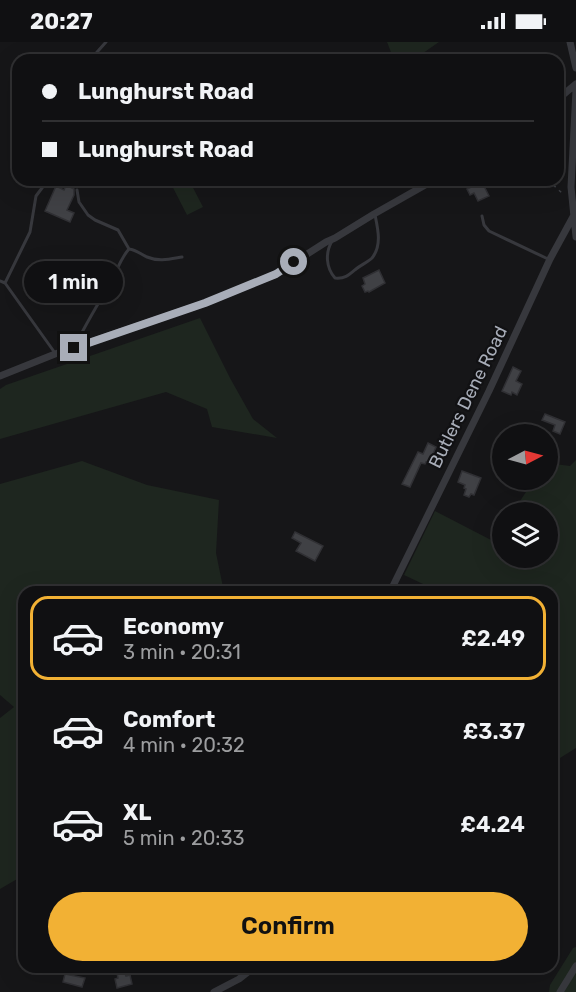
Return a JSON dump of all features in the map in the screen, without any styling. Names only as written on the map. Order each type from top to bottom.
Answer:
[{"type":"street","points":[[570,42],[576,68]]},
{"type":"street","points":[[564,94],[576,84]]},
{"type":"street","points":[[576,90],[572,180],[576,237]]},
{"type":"street","points":[[0,376],[55,354],[205,303],[276,274],[312,250],[423,186]]},
{"type":"street","name":"Butlers Dene Road","points":[[393,586],[550,259],[574,215]]},
{"type":"street","points":[[560,992],[576,966]]},
{"type":"street","points":[[214,992],[231,988],[248,973]]},
{"type":"lane","points":[[95,54],[106,42]]},
{"type":"lane","points":[[5,283],[30,232],[36,196],[44,186]]},
{"type":"lane","points":[[77,190],[79,202],[88,215],[118,230],[129,249]]},
{"type":"lane","points":[[335,238],[330,244],[327,257],[330,272],[335,278],[342,279],[372,258],[377,248],[379,239],[374,214]]},
{"type":"lane","points":[[482,216],[484,225],[489,231],[550,259]]},
{"type":"lane","points":[[129,249],[160,261],[182,257]]},
{"type":"lane","points":[[74,348],[90,315],[129,249]]},
{"type":"lane","points":[[0,282],[5,283],[55,354]]},
{"type":"path","points":[[555,186],[573,203]]},
{"type":"shaded area","points":[[387,42],[439,42],[422,54],[392,54]]},
{"type":"shaded area","points":[[172,186],[192,186],[203,207],[187,215]]},
{"type":"shaded area","points":[[200,318],[253,419],[277,438],[212,427],[207,409],[166,392],[0,439],[0,389],[6,385]]},
{"type":"shaded area","points":[[576,460],[576,748],[558,759],[558,586],[427,586],[404,575],[435,511],[492,540],[492,568],[558,568],[558,502],[519,502],[527,490],[558,490],[558,464],[570,466]]},
{"type":"shaded area","points":[[82,461],[147,485],[219,500],[216,553],[223,586],[18,586],[18,878],[0,889],[0,718],[14,707],[0,695],[0,484]]},
{"type":"shaded area","points":[[576,947],[576,992],[549,992],[550,985],[573,948]]},
{"type":"building","points":[[56,186],[64,190],[66,186],[74,189],[74,195],[67,210],[74,213],[70,222],[45,211]]},
{"type":"building","points":[[473,186],[484,186],[489,196],[478,201],[474,193],[470,195],[467,189]]},
{"type":"building","points":[[379,270],[385,283],[365,292],[362,286],[365,284],[363,278]]},
{"type":"building","points":[[513,367],[521,371],[516,381],[522,384],[517,395],[502,391]]},
{"type":"building","points":[[545,414],[565,422],[560,434],[558,424],[542,420]]},
{"type":"building","points":[[428,443],[436,447],[429,463],[421,463],[410,487],[402,484],[418,452],[423,454]]},
{"type":"building","points":[[462,471],[481,478],[474,495],[471,494],[469,497],[464,495],[465,485],[458,482]]},
{"type":"building","points":[[295,532],[323,546],[315,561],[296,551],[301,543],[292,538]]},
{"type":"building","points":[[117,973],[130,975],[132,984],[117,988],[115,979],[118,978]]},
{"type":"building","points":[[65,974],[85,978],[82,987],[63,982]]},
{"type":"route","points":[[74,348],[205,303],[276,274],[294,262]]}]
